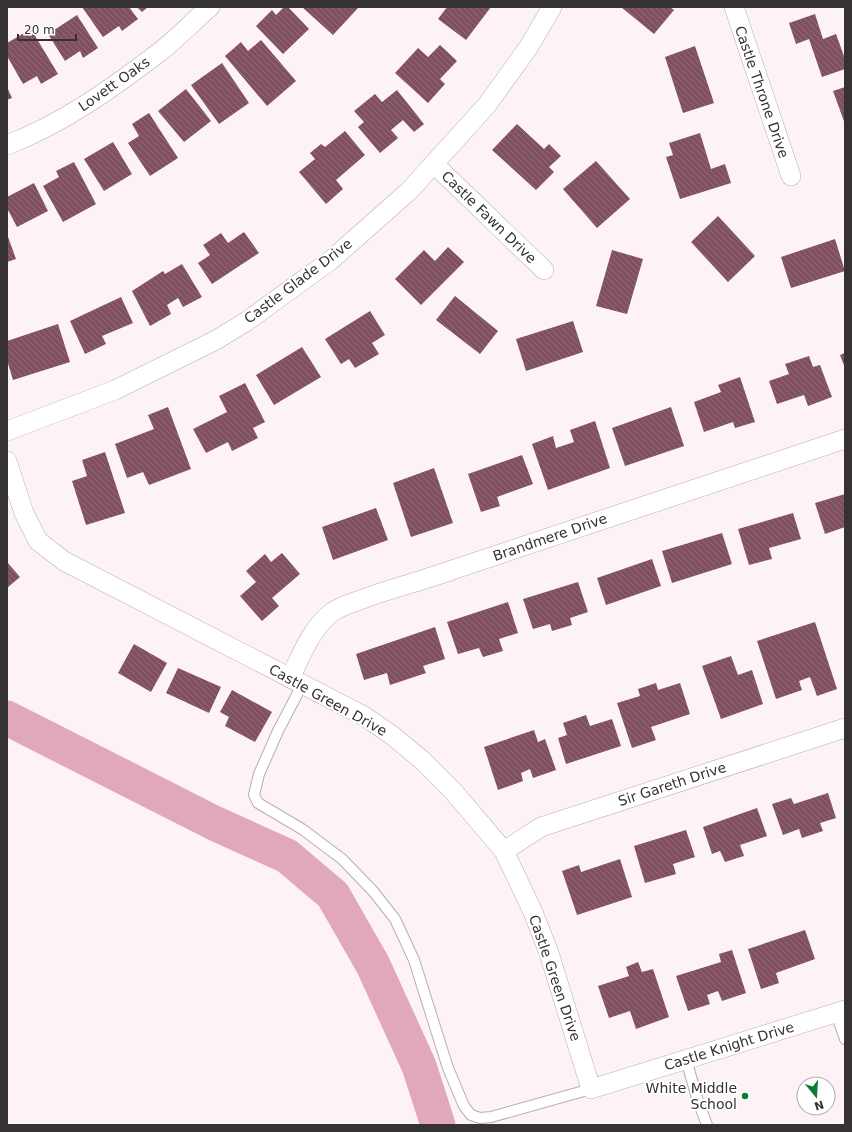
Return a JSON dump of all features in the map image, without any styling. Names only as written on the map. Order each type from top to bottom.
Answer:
[{"type":"street","name":"Lovett Oaks","points":[[7,145],[56,122],[90,101],[158,53],[210,7]]},
{"type":"street","name":"Castle Glade Drive","points":[[7,430],[115,390],[216,340],[247,321],[331,260],[409,191],[487,105],[528,48],[552,7]]},
{"type":"street","name":"Castle Throne Drive","points":[[734,7],[791,176]]},
{"type":"street","name":"Castle Fawn Drive","points":[[434,164],[544,270]]},
{"type":"street","name":"Brandmere Drive","points":[[296,681],[308,642],[319,625],[332,612],[348,604],[445,573],[647,503],[845,439]]},
{"type":"street","name":"Castle Green Drive","points":[[7,461],[24,514],[38,541],[64,562],[364,716],[393,736],[422,760],[453,791],[504,850],[533,912],[549,953],[591,1089]]},
{"type":"street","name":"Sir Gareth Drive","points":[[504,850],[542,827],[845,728]]},
{"type":"street","name":"Castle Knight Drive","points":[[591,1089],[840,1011]]},
{"type":"lane","points":[[296,681],[278,732],[259,774],[254,795],[258,803],[302,829],[342,859],[373,891],[395,919],[414,960],[448,1068],[464,1106],[471,1115],[480,1118],[491,1117],[591,1089]]},
{"type":"lane","points":[[840,1011],[845,1039]]},
{"type":"lane","points":[[686,1059],[697,1098],[707,1125]]},
{"type":"building","points":[[82,7],[129,7],[138,19],[122,31],[119,26],[103,37]]},
{"type":"building","points":[[137,7],[148,7],[142,12]]},
{"type":"building","points":[[284,7],[288,7],[309,29],[283,54],[256,26],[272,10],[276,15]]},
{"type":"building","points":[[302,7],[359,7],[333,35]]},
{"type":"building","points":[[447,7],[491,7],[466,40],[438,19]]},
{"type":"building","points":[[621,7],[670,7],[674,10],[654,34]]},
{"type":"building","points":[[815,14],[823,39],[836,34],[845,59],[845,69],[822,77],[809,39],[796,44],[789,23]]},
{"type":"building","points":[[77,15],[98,48],[83,58],[80,51],[65,61],[48,34]]},
{"type":"building","points":[[31,29],[58,74],[41,84],[37,76],[23,84],[7,56],[7,43]]},
{"type":"building","points":[[261,40],[296,81],[267,106],[225,56],[241,42],[248,51]]},
{"type":"building","points":[[440,45],[457,61],[440,79],[445,84],[428,103],[395,73],[418,48],[428,57]]},
{"type":"building","points":[[695,46],[714,103],[683,113],[665,57]]},
{"type":"building","points":[[222,63],[249,103],[219,124],[191,85]]},
{"type":"building","points":[[7,87],[12,98],[7,100]]},
{"type":"building","points":[[845,87],[845,124],[833,91]]},
{"type":"building","points":[[186,89],[211,121],[184,142],[158,111]]},
{"type":"building","points":[[397,90],[424,124],[414,132],[403,120],[391,130],[398,138],[380,153],[358,127],[364,122],[354,111],[375,94],[382,102]]},
{"type":"building","points":[[149,113],[178,158],[150,176],[128,143],[139,136],[132,124]]},
{"type":"building","points":[[517,124],[544,149],[549,144],[561,156],[549,167],[554,172],[536,190],[492,150]]},
{"type":"building","points":[[345,131],[365,155],[336,180],[343,189],[326,204],[299,172],[315,159],[310,153],[321,144],[325,147]]},
{"type":"building","points":[[700,133],[711,169],[725,164],[731,183],[680,199],[666,157],[673,155],[669,143]]},
{"type":"building","points":[[113,142],[132,174],[104,191],[84,159]]},
{"type":"building","points":[[596,161],[630,199],[597,228],[563,189]]},
{"type":"building","points":[[74,162],[96,204],[63,222],[43,186],[59,177],[56,171]]},
{"type":"building","points":[[34,183],[48,211],[17,227],[7,208],[7,197]]},
{"type":"building","points":[[718,216],[755,256],[728,282],[691,242]]},
{"type":"building","points":[[244,232],[259,253],[212,284],[198,263],[210,255],[203,245],[221,233],[228,243]]},
{"type":"building","points":[[7,234],[16,259],[7,262]]},
{"type":"building","points":[[835,239],[845,271],[791,288],[781,257]]},
{"type":"building","points":[[448,247],[464,262],[421,305],[395,279],[424,250],[435,261]]},
{"type":"building","points":[[612,250],[643,259],[627,314],[596,306]]},
{"type":"building","points":[[182,264],[202,297],[183,307],[178,298],[167,305],[171,314],[150,326],[132,291],[163,271],[165,274]]},
{"type":"building","points":[[455,296],[498,331],[480,354],[436,320]]},
{"type":"building","points":[[121,297],[133,323],[102,336],[106,344],[85,354],[70,321]]},
{"type":"building","points":[[370,311],[385,335],[372,343],[379,354],[355,368],[349,359],[341,364],[325,339]]},
{"type":"building","points":[[573,321],[583,352],[526,371],[516,339]]},
{"type":"building","points":[[58,324],[70,362],[13,380],[7,360],[7,341]]},
{"type":"building","points":[[302,347],[321,377],[274,405],[256,375]]},
{"type":"building","points":[[845,353],[845,368],[840,355]]},
{"type":"building","points":[[809,356],[813,367],[820,365],[832,397],[808,406],[804,395],[777,404],[769,381],[789,374],[785,364]]},
{"type":"building","points":[[740,377],[755,422],[735,428],[733,422],[704,432],[694,402],[721,392],[718,385]]},
{"type":"building","points":[[245,383],[265,422],[253,428],[258,438],[232,451],[228,442],[206,453],[193,429],[227,412],[219,396]]},
{"type":"building","points":[[168,407],[191,469],[149,485],[143,472],[127,478],[115,444],[154,429],[148,415]]},
{"type":"building","points":[[671,407],[684,446],[625,466],[612,428]]},
{"type":"building","points":[[595,421],[610,468],[548,490],[532,444],[553,436],[556,448],[574,442],[570,430]]},
{"type":"building","points":[[105,452],[125,513],[86,525],[72,481],[87,476],[82,460]]},
{"type":"building","points":[[522,455],[533,484],[497,497],[500,506],[481,512],[468,474]]},
{"type":"building","points":[[434,468],[453,523],[411,537],[393,483]]},
{"type":"building","points":[[845,494],[845,527],[825,534],[815,503]]},
{"type":"building","points":[[376,508],[388,540],[333,560],[322,527]]},
{"type":"building","points":[[793,513],[801,539],[769,548],[772,559],[749,565],[738,529]]},
{"type":"building","points":[[722,533],[732,564],[672,583],[662,551]]},
{"type":"building","points":[[282,553],[300,574],[272,598],[279,606],[262,621],[240,596],[256,582],[246,571],[265,554],[271,562]]},
{"type":"building","points":[[652,559],[661,586],[606,605],[597,578]]},
{"type":"building","points":[[7,562],[20,577],[7,588]]},
{"type":"building","points":[[578,582],[588,612],[570,618],[572,625],[552,631],[550,624],[533,629],[523,599]]},
{"type":"building","points":[[508,602],[518,633],[499,639],[503,651],[483,657],[479,648],[458,654],[447,622]]},
{"type":"building","points":[[815,622],[837,689],[817,696],[810,677],[799,681],[802,690],[776,699],[757,641]]},
{"type":"building","points":[[435,627],[445,659],[423,666],[426,673],[390,685],[387,673],[364,680],[356,654]]},
{"type":"building","points":[[134,644],[167,663],[151,692],[118,673]]},
{"type":"building","points":[[731,656],[738,675],[752,670],[763,704],[721,719],[702,666]]},
{"type":"building","points":[[178,668],[221,687],[209,713],[166,693]]},
{"type":"building","points":[[656,683],[658,690],[680,683],[690,714],[651,727],[656,740],[632,748],[617,703],[640,696],[638,689]]},
{"type":"building","points":[[232,690],[272,712],[255,742],[225,726],[229,717],[220,712]]},
{"type":"building","points":[[586,715],[590,726],[612,719],[621,746],[566,764],[558,738],[567,735],[563,723]]},
{"type":"building","points":[[534,730],[538,742],[545,739],[556,770],[533,778],[530,769],[521,773],[523,781],[498,790],[484,747]]},
{"type":"building","points":[[828,793],[836,818],[820,823],[823,831],[802,838],[799,829],[783,835],[772,804],[791,798],[794,804]]},
{"type":"building","points":[[757,808],[767,836],[740,845],[744,856],[725,862],[720,851],[712,854],[703,827]]},
{"type":"building","points":[[686,830],[695,857],[673,864],[676,874],[645,883],[634,846]]},
{"type":"building","points":[[620,859],[632,897],[577,915],[562,871],[579,865],[581,872]]},
{"type":"building","points":[[805,930],[815,959],[776,973],[779,983],[761,989],[748,949]]},
{"type":"building","points":[[732,950],[746,993],[722,1001],[718,991],[707,995],[710,1004],[688,1011],[676,976],[721,962],[719,954]]},
{"type":"building","points":[[638,962],[642,972],[653,969],[669,1017],[636,1029],[630,1011],[609,1018],[598,986],[629,976],[626,967]]},
{"type":"waterway","points":[[7,718],[214,823],[287,856],[333,895],[373,965],[419,1066],[438,1125]]},
{"type":"place","name":"White Middle School","points":[[745,1096]]}]
